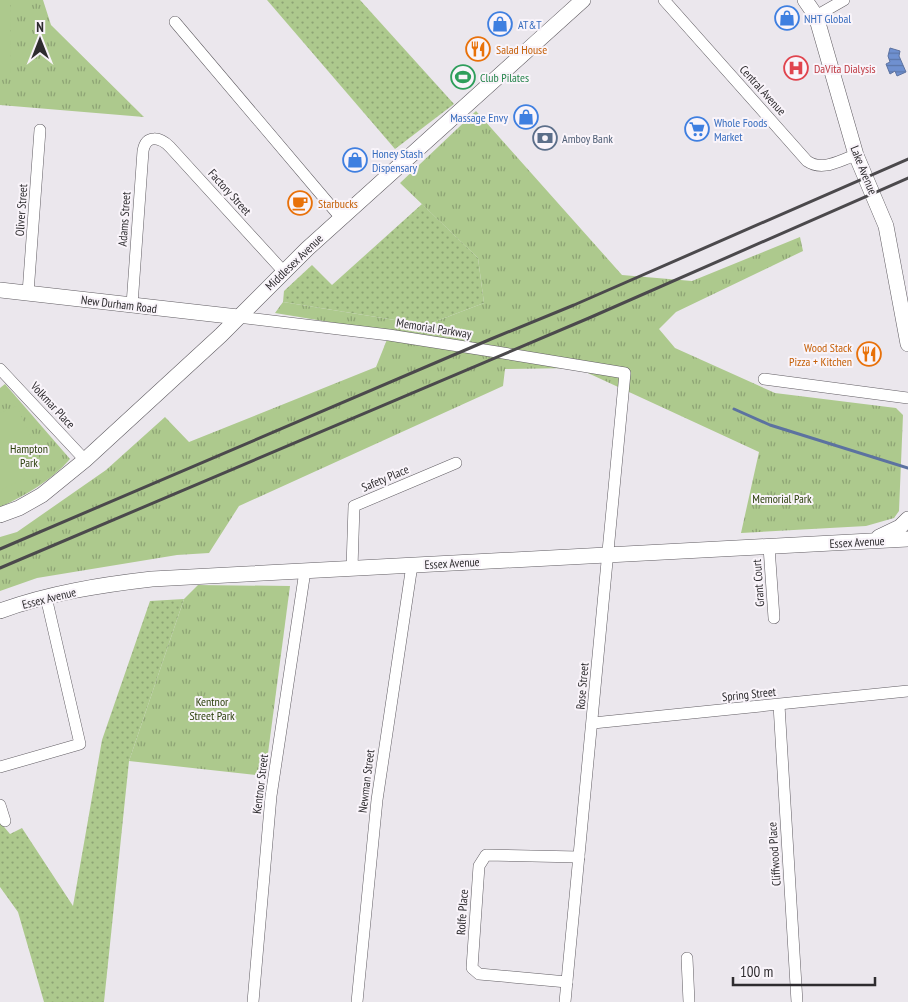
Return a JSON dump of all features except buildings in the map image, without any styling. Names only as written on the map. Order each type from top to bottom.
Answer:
[{"type":"street","name":"Middlesex Avenue","points":[[0,515],[19,508],[42,495],[85,460],[221,335],[341,218],[583,0]]},
{"type":"street","name":"Central Avenue","points":[[664,0],[808,161],[815,165],[824,166],[856,155]]},
{"type":"street","name":"Lake Avenue","points":[[805,0],[816,16],[856,155],[874,196],[888,236],[908,344]]},
{"type":"street","points":[[816,16],[844,0]]},
{"type":"street","points":[[176,22],[341,218]]},
{"type":"street","name":"Oliver Street","points":[[28,293],[40,130]]},
{"type":"street","name":"Factory Street","points":[[151,138],[158,138],[170,147],[284,272]]},
{"type":"street","name":"Adams Street","points":[[132,305],[143,151],[145,143],[151,138]]},
{"type":"street","name":"New Durham Road","points":[[0,290],[238,317]]},
{"type":"street","name":"Memorial Parkway","points":[[238,317],[389,335],[625,373]]},
{"type":"street","name":"Volkmar Place","points":[[0,368],[85,460]]},
{"type":"street","name":"Rose Street","points":[[565,1002],[625,373]]},
{"type":"street","points":[[764,379],[908,398]]},
{"type":"street","name":"Safety Place","points":[[352,568],[354,506],[456,463]]},
{"type":"street","points":[[871,541],[900,528],[908,519]]},
{"type":"street","name":"Essex Avenue","points":[[0,612],[46,597],[113,584],[152,579],[908,539]]},
{"type":"street","name":"Grant Court","points":[[769,547],[774,618]]},
{"type":"street","name":"Newman Street","points":[[358,1002],[377,800],[412,565]]},
{"type":"street","name":"Kentnor Street","points":[[253,1002],[271,796],[305,571]]},
{"type":"street","points":[[0,767],[80,744],[46,597]]},
{"type":"street","name":"Spring Street","points":[[593,723],[908,691]]},
{"type":"street","name":"Cliffwood Place","points":[[779,705],[798,1002]]},
{"type":"street","points":[[0,805],[5,820]]},
{"type":"street","name":"Rolfe Place","points":[[567,982],[478,974],[472,968],[479,866],[486,855],[579,857]]},
{"type":"street","points":[[687,958],[689,1002]]},
{"type":"green space","points":[[0,0],[43,0],[51,25],[144,117],[0,105]]},
{"type":"green space","points":[[0,0],[10,0],[11,76],[0,76]]},
{"type":"green space","points":[[267,0],[360,0],[454,104],[395,149]]},
{"type":"green space","name":"Memorial Park","points":[[476,111],[622,275],[692,281],[800,237],[803,251],[676,312],[659,329],[675,348],[775,393],[896,408],[903,415],[899,511],[894,518],[866,526],[741,533],[759,452],[577,368],[505,369],[503,386],[239,506],[209,553],[177,555],[37,578],[0,591],[0,537],[17,532],[106,470],[165,417],[189,442],[376,367],[390,332],[275,313],[283,302],[426,325],[484,303],[478,258],[400,183]]},
{"type":"green space","points":[[422,204],[478,258],[484,303],[426,325],[283,302],[284,291],[312,265],[332,285]]},
{"type":"green space","name":"Hampton Park","points":[[5,384],[70,459],[38,487],[0,507],[0,388]]},
{"type":"green space","points":[[17,406],[45,470],[0,490],[0,413]]},
{"type":"green space","name":"Kentnor Street Park","points":[[198,585],[290,586],[265,776],[129,761],[184,599]]},
{"type":"green space","points":[[184,599],[129,761],[104,1002],[44,1002],[18,912],[0,887],[0,822],[10,834],[22,828],[73,906],[102,740],[150,601]]},
{"type":"water","points":[[890,48],[900,51],[899,56],[906,72],[897,76],[895,71],[890,74],[886,64],[890,62],[888,56]]},
{"type":"waterway","points":[[734,409],[770,425],[908,468]]},
{"type":"railway","points":[[0,549],[574,305],[908,159]]},
{"type":"railway","points":[[0,568],[589,318],[908,178]]},
{"type":"place","name":"NHT Global","points":[[787,18]]},
{"type":"place","name":"AT&T","points":[[500,24]]},
{"type":"place","name":"Salad House","points":[[478,49]]},
{"type":"place","name":"DaVita Dialysis","points":[[796,68]]},
{"type":"place","name":"Club Pilates","points":[[463,77]]},
{"type":"place","name":"Massage Envy","points":[[526,117]]},
{"type":"place","name":"Whole Foods Market","points":[[697,129]]},
{"type":"place","name":"Amboy Bank","points":[[545,138]]},
{"type":"place","name":"Honey Stash Dispensary","points":[[355,160]]},
{"type":"place","name":"Starbucks","points":[[300,203]]},
{"type":"place","name":"Wood Stack Pizza + Kitchen","points":[[869,354]]}]
